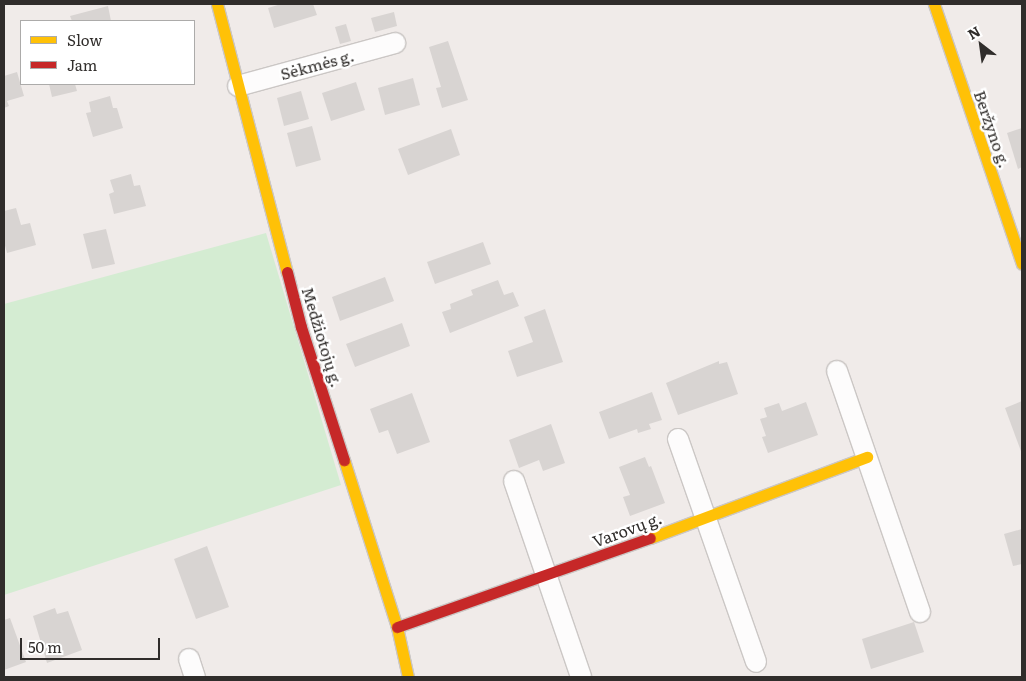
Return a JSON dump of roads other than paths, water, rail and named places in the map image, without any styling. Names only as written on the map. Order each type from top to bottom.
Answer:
[{"type":"street","name":"Medžiotojų g.","points":[[217,4],[301,327],[398,627],[406,677]]},
{"type":"street","name":"Beržyno g.","points":[[934,4],[1022,264]]},
{"type":"street","name":"Sėkmės g.","points":[[238,86],[395,43]]},
{"type":"street","points":[[837,371],[920,612]]},
{"type":"street","points":[[678,439],[756,662]]},
{"type":"street","name":"Varovų g.","points":[[398,627],[706,518],[867,457]]},
{"type":"street","points":[[514,481],[581,677]]}]
